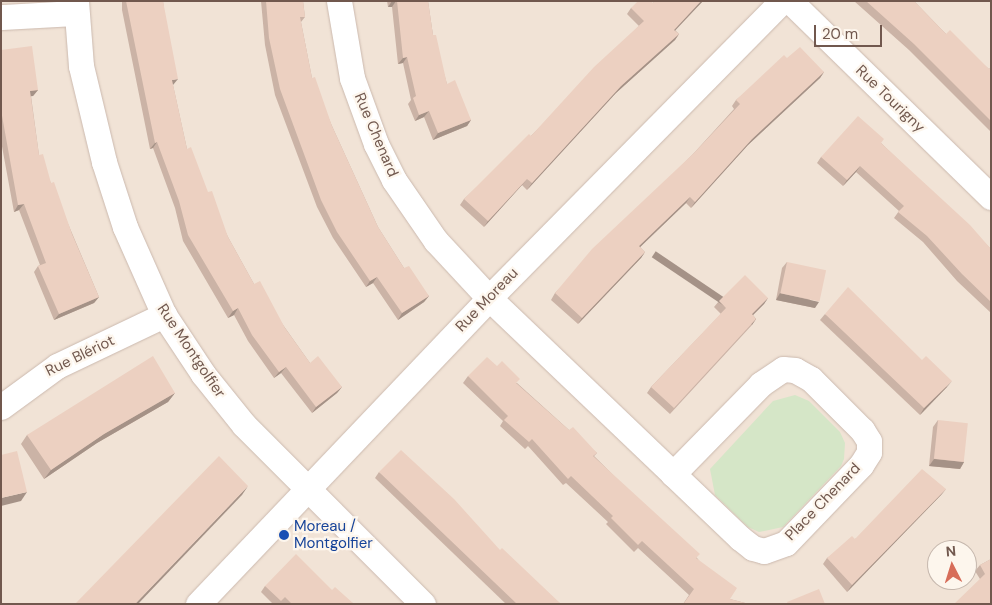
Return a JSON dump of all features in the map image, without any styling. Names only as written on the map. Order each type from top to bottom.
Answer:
[{"type":"street","name":"Rue Chenard","points":[[339,1],[352,78],[384,162],[436,241],[489,298]]},
{"type":"street","name":"Rue Moreau","points":[[198,604],[489,298],[782,1]]},
{"type":"street","name":"Rue Tourigny","points":[[790,1],[991,197]]},
{"type":"street","points":[[1,17],[76,7]]},
{"type":"street","name":"Rue Montgolfier","points":[[76,7],[87,96],[104,162],[125,227],[164,315],[222,397],[306,489],[423,604]]},
{"type":"street","name":"Place Chenard","points":[[489,298],[673,474],[740,538],[753,548],[764,551],[786,542],[855,471],[868,452],[869,441],[862,430],[811,379],[795,370],[784,368],[761,384],[673,474]]},
{"type":"street","name":"Rue Blériot","points":[[1,407],[57,366],[164,315]]},
{"type":"shaded area","points":[[1,1],[990,1],[991,604],[1,604]]},
{"type":"green space","points":[[795,395],[809,401],[840,432],[845,443],[844,459],[841,466],[783,527],[759,532],[748,527],[715,495],[710,469],[773,401]]},
{"type":"building","points":[[126,1],[163,1],[178,79],[172,80],[187,149],[191,147],[208,192],[212,191],[228,237],[254,284],[260,281],[285,328],[310,363],[318,356],[342,387],[316,407],[286,367],[279,372],[252,335],[238,308],[233,311],[188,235],[179,201],[157,142],[155,143]]},
{"type":"building","points":[[266,1],[303,1],[305,17],[300,17],[312,78],[315,77],[332,126],[378,227],[404,268],[409,266],[429,296],[402,313],[377,277],[370,281],[337,232],[321,200],[280,89],[269,38]]},
{"type":"building","points":[[397,1],[428,1],[433,35],[436,35],[447,84],[455,80],[471,120],[438,133],[429,111],[419,115],[413,98],[416,96],[407,57],[403,58]]},
{"type":"building","points":[[638,1],[651,1],[653,3],[655,1],[701,1],[674,30],[679,34],[621,86],[532,183],[527,179],[488,221],[464,199],[529,134],[531,136],[594,67],[644,21],[631,8]]},
{"type":"building","points":[[866,1],[914,1],[946,34],[950,30],[989,69],[991,67],[991,121],[914,44]]},
{"type":"building","points":[[32,46],[38,90],[30,91],[39,155],[43,154],[51,183],[54,182],[72,234],[99,297],[59,314],[38,266],[46,263],[24,204],[18,205],[1,110],[1,50]]},
{"type":"building","points":[[800,47],[824,72],[752,139],[695,202],[690,197],[639,246],[645,252],[582,318],[555,293],[592,249],[694,153],[740,104],[736,100],[784,55],[787,58]]},
{"type":"building","points":[[858,116],[884,139],[881,143],[970,225],[991,249],[991,302],[927,236],[898,212],[904,206],[860,166],[847,180],[821,157]]},
{"type":"building","points":[[787,262],[826,270],[819,302],[780,293]]},
{"type":"building","points":[[745,275],[768,298],[752,314],[756,319],[674,408],[651,387],[726,308],[719,301]]},
{"type":"building","points":[[848,287],[922,360],[926,356],[952,381],[924,408],[825,314]]},
{"type":"building","points":[[153,356],[175,393],[104,434],[51,470],[27,435]]},
{"type":"building","points":[[487,357],[497,366],[502,361],[520,379],[516,383],[569,430],[573,427],[597,453],[593,456],[700,554],[696,558],[737,588],[730,599],[749,604],[685,604],[694,589],[642,541],[638,545],[611,518],[613,516],[571,476],[568,479],[532,439],[529,442],[504,420],[508,416],[468,376]]},
{"type":"building","points":[[938,420],[968,423],[964,462],[934,459]]},
{"type":"building","points":[[401,450],[454,499],[500,550],[502,548],[561,604],[517,604],[379,472]]},
{"type":"building","points":[[17,451],[27,492],[1,498],[1,455]]},
{"type":"building","points":[[219,456],[248,486],[135,604],[75,604]]},
{"type":"building","points":[[922,469],[946,489],[852,585],[827,558],[852,536],[855,539]]},
{"type":"building","points":[[296,554],[332,590],[335,587],[354,604],[292,604],[285,597],[281,601],[265,586]]},
{"type":"building","points":[[991,559],[991,604],[954,604],[968,590],[977,590],[977,582],[985,574],[980,565]]},
{"type":"building","points":[[819,589],[825,604],[788,604],[787,602]]},
{"type":"place","name":"Moreau / Montgolfier","points":[[284,535]]}]
